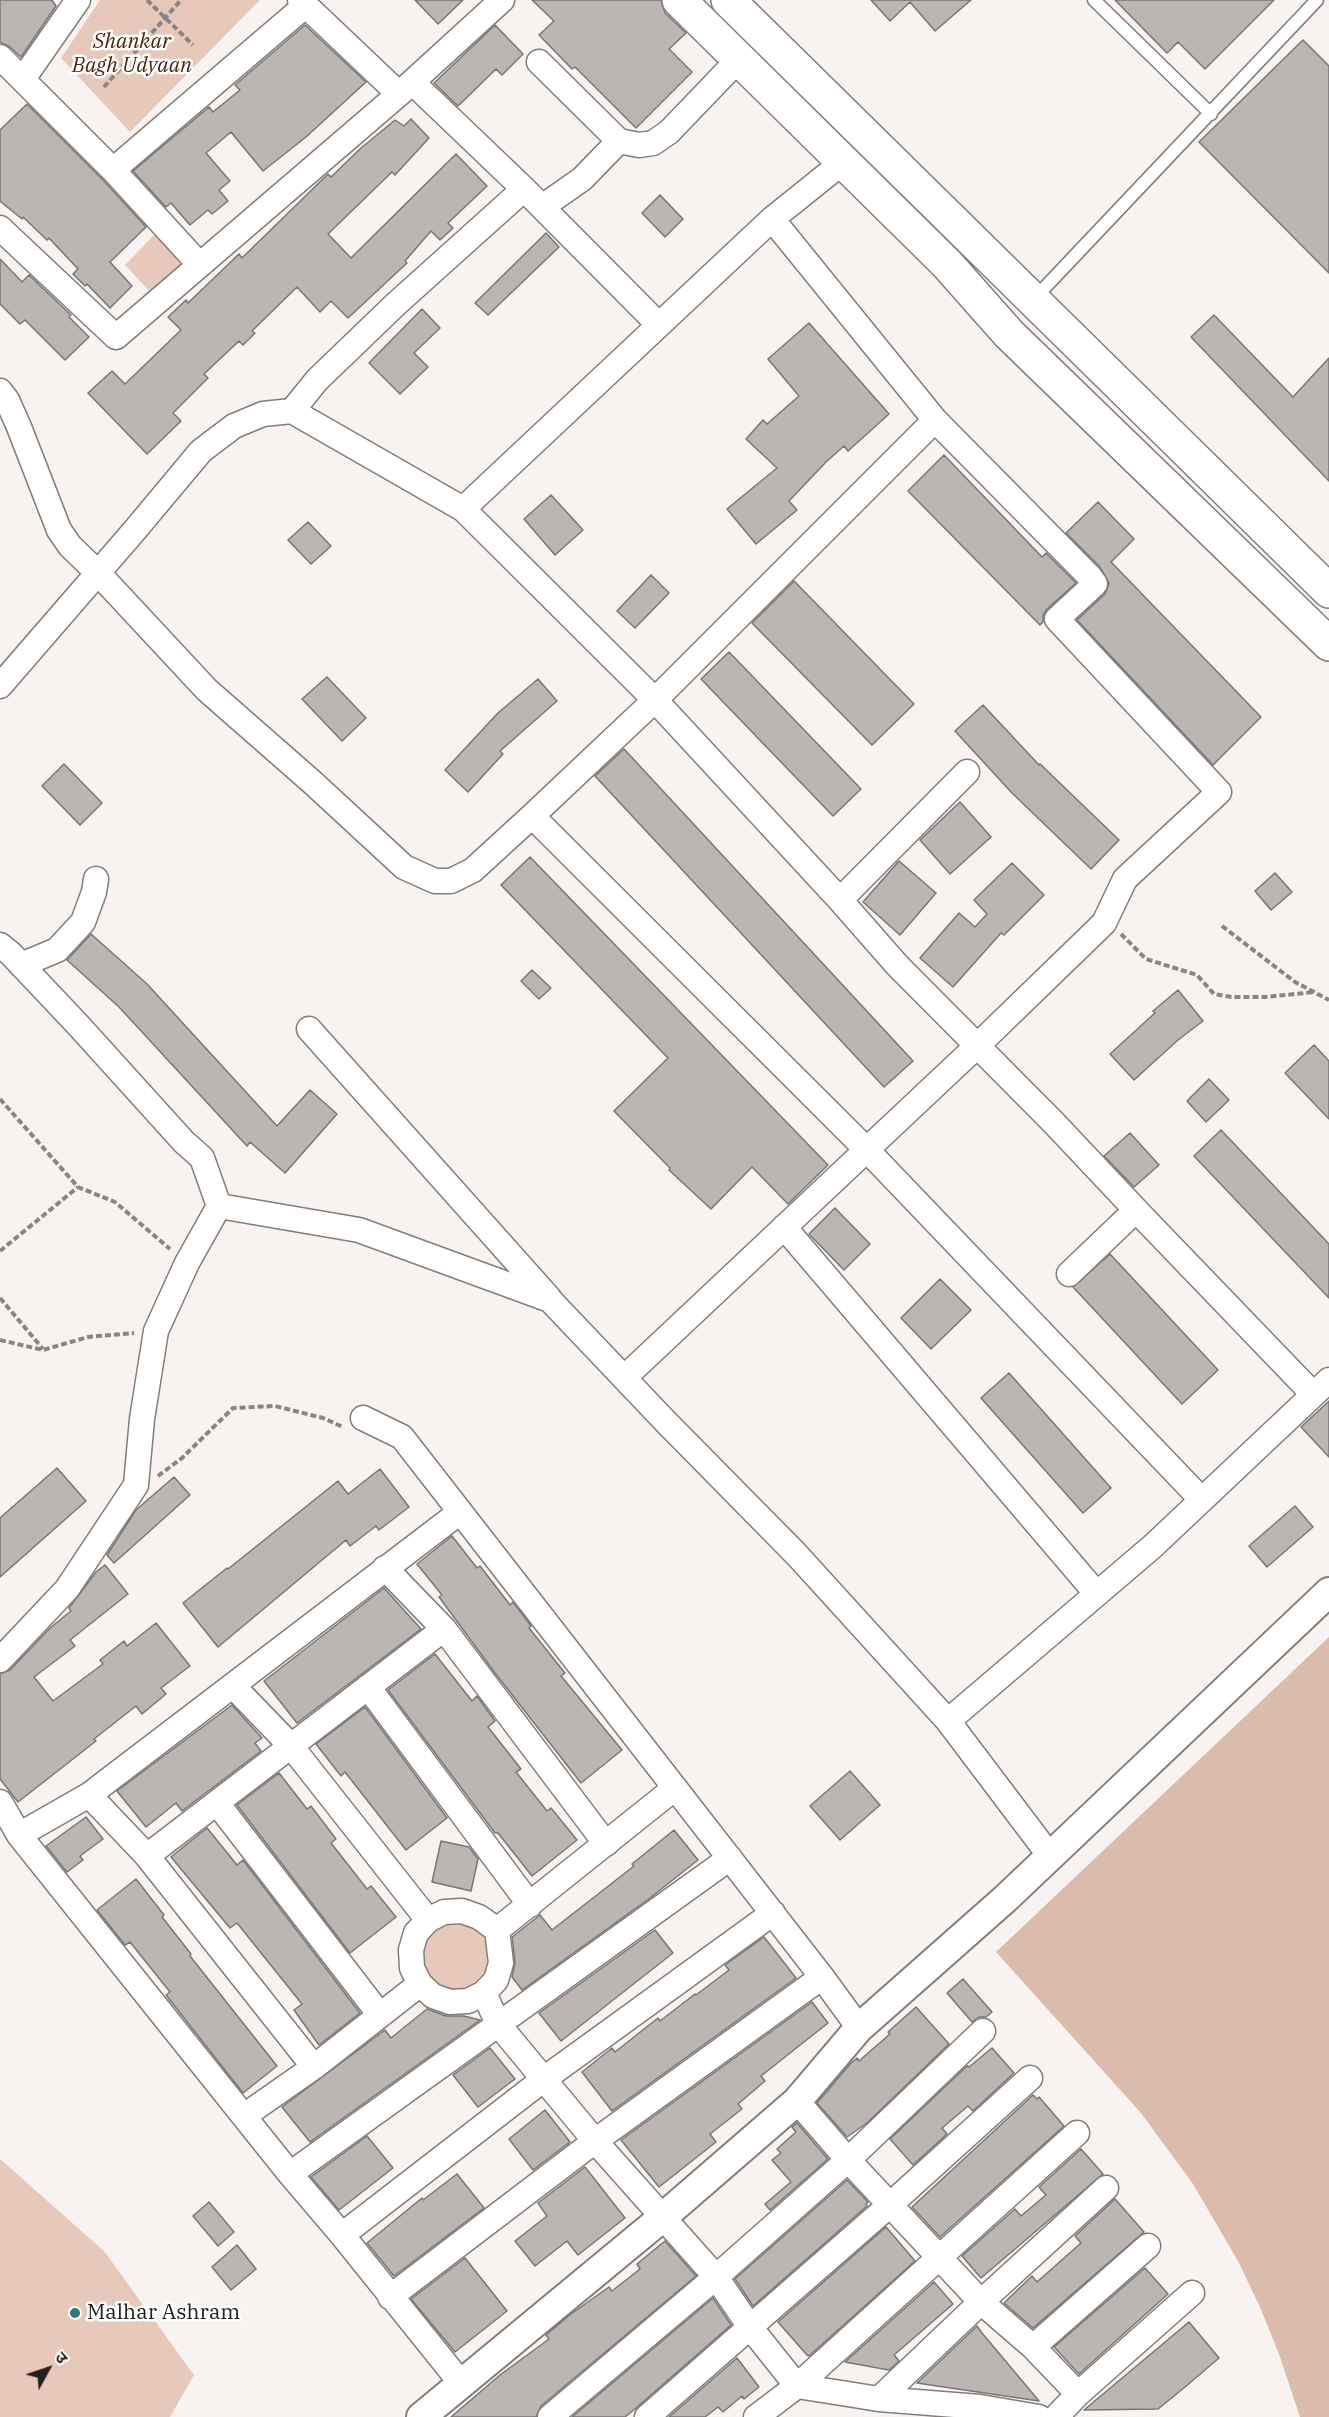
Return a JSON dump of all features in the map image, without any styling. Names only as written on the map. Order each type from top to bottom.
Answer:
[{"type":"main road","points":[[679,0],[947,264],[1009,334],[1329,644]]},
{"type":"main road","points":[[736,3],[1032,301],[1329,591]]},
{"type":"street","points":[[24,79],[78,0]]},
{"type":"street","points":[[0,228],[116,337],[405,88],[502,0]]},
{"type":"street","points":[[113,170],[303,2],[524,189],[659,325]]},
{"type":"street","points":[[0,57],[113,170],[199,264]]},
{"type":"street","points":[[539,62],[619,141],[639,145],[653,143],[669,132],[739,59]]},
{"type":"street","points":[[542,207],[582,179],[619,141]]},
{"type":"street","points":[[463,509],[772,219],[843,162]]},
{"type":"street","points":[[292,411],[317,380],[396,304],[524,189]]},
{"type":"street","points":[[624,1378],[978,1046],[1104,923],[1125,879],[1219,792],[1057,619],[1095,584],[1090,577],[935,420],[772,219]]},
{"type":"street","points":[[0,391],[7,400],[19,427],[59,530],[70,546],[207,690],[405,867],[435,881],[451,881],[473,870],[532,816],[655,700],[935,420]]},
{"type":"street","points":[[0,686],[201,451],[234,426],[263,414],[292,411],[463,509],[655,700],[897,965],[1136,1210],[1321,1387],[1153,1546],[948,1721]]},
{"type":"street","points":[[840,900],[968,772]]},
{"type":"street","points":[[532,816],[867,1150],[1201,1499]]},
{"type":"street","points":[[21,965],[57,951],[83,922],[94,892],[96,879]]},
{"type":"street","points":[[0,945],[183,1142],[202,1158],[219,1206],[187,1263],[156,1330],[142,1419],[136,1485],[67,1589],[0,1660]]},
{"type":"street","points":[[309,1029],[550,1300],[797,1555],[948,1721],[1050,1856]]},
{"type":"street","points":[[219,1206],[359,1230],[550,1300]]},
{"type":"street","points":[[1069,1274],[1136,1210]]},
{"type":"street","points":[[784,1227],[1096,1593]]},
{"type":"street","points":[[363,1418],[402,1437],[773,1913],[859,2028]]},
{"type":"street","points":[[19,1835],[88,1795],[460,1512]]},
{"type":"street","points":[[385,1568],[444,1629],[606,1844]]},
{"type":"street","points":[[421,2417],[663,2217],[797,2101],[859,2028],[1050,1856],[1329,1592]]},
{"type":"street","points":[[147,1856],[444,1629]]},
{"type":"street","points":[[233,1686],[291,1746],[428,1920]]},
{"type":"street","points":[[368,1687],[530,1905]]},
{"type":"street","points":[[497,1930],[675,1788]]},
{"type":"street","points":[[88,1795],[147,1856],[314,2067]]},
{"type":"street","points":[[0,1802],[19,1835],[290,2174],[461,2383]]},
{"type":"street","points":[[217,1803],[380,2015]]},
{"type":"street","points":[[290,2174],[730,1858]]},
{"type":"street","points":[[462,1911],[479,1917],[497,1930],[501,1963],[496,1980],[484,1993],[468,2001],[450,2002],[433,1996],[420,1984],[412,1968],[411,1950],[417,1933],[428,1920],[444,1912],[462,1911]]},
{"type":"street","points":[[342,2235],[544,2079],[773,1913]]},
{"type":"street","points":[[390,2297],[595,2141],[822,1977]]},
{"type":"street","points":[[244,2116],[314,2067],[420,1984]]},
{"type":"street","points":[[484,1993],[498,2024],[595,2141],[716,2277],[750,2326],[797,2386],[879,2399],[980,2407],[1039,2417]]},
{"type":"street","points":[[550,2417],[716,2277],[848,2160],[983,2031]]},
{"type":"street","points":[[647,2417],[891,2204],[1030,2078]]},
{"type":"street","points":[[797,2101],[848,2160],[981,2302],[1033,2348],[1078,2394]]},
{"type":"street","points":[[756,2417],[797,2386],[938,2256],[1077,2133]]},
{"type":"street","points":[[879,2399],[1106,2188]]},
{"type":"street","points":[[1033,2348],[1148,2246]]},
{"type":"street","points":[[1056,2417],[1078,2394],[1192,2293]]},
{"type":"lane","points":[[1094,0],[1211,114]]},
{"type":"lane","points":[[1032,301],[1317,0]]},
{"type":"path","points":[[147,0],[193,45]]},
{"type":"path","points":[[104,87],[181,0]]},
{"type":"path","points":[[1104,923],[1116,929],[1146,959],[1197,975],[1214,994],[1265,998],[1315,992]]},
{"type":"path","points":[[1222,926],[1295,982],[1329,1000]]},
{"type":"path","points":[[0,1099],[78,1187],[115,1202],[187,1263]]},
{"type":"path","points":[[0,1251],[78,1187]]},
{"type":"path","points":[[0,1298],[43,1350]]},
{"type":"path","points":[[0,1340],[43,1350],[88,1337],[156,1330]]},
{"type":"path","points":[[136,1485],[146,1485],[182,1458],[233,1408],[275,1406],[323,1418],[343,1427],[363,1418]]},
{"type":"green space","name":"Shankar Bagh Udyaan","points":[[100,0],[260,0],[130,132],[61,58]]},
{"type":"green space","points":[[156,233],[189,263],[151,293],[125,265]]},
{"type":"green space","points":[[449,1920],[469,1922],[492,1943],[487,1969],[462,1998],[419,1976],[423,1942]]},
{"type":"green space","name":"Malhar Ashram","points":[[0,2159],[104,2251],[194,2375],[170,2417],[0,2417]]},
{"type":"shaded area","points":[[1329,1637],[1329,2417],[1300,2417],[1260,2307],[1238,2261],[1193,2184],[1141,2113],[996,1952]]},
{"type":"building","points":[[0,0],[52,0],[56,6],[21,57],[0,42]]},
{"type":"building","points":[[415,0],[463,0],[438,24]]},
{"type":"building","points":[[532,0],[661,0],[665,13],[686,33],[669,49],[692,72],[636,128],[575,67],[572,69],[539,35],[554,21]]},
{"type":"building","points":[[871,0],[971,0],[935,31],[910,2],[890,21]]},
{"type":"building","points":[[1115,0],[1274,0],[1205,69],[1178,42],[1167,53]]},
{"type":"building","points":[[305,25],[366,82],[306,137],[263,171],[231,132],[206,153],[230,181],[219,190],[228,201],[212,214],[208,210],[190,225],[171,203],[166,207],[133,171],[209,107],[213,112],[240,90],[235,85]]},
{"type":"building","points":[[495,25],[523,54],[502,75],[496,69],[458,106],[434,83]]},
{"type":"building","points":[[1303,40],[1329,66],[1329,273],[1199,142]]},
{"type":"building","points":[[27,104],[146,227],[110,262],[132,286],[110,308],[87,284],[85,286],[73,274],[78,269],[49,238],[47,240],[23,217],[22,219],[0,201],[0,130]]},
{"type":"building","points":[[411,119],[429,138],[395,175],[392,172],[328,234],[351,258],[456,154],[487,186],[448,223],[453,228],[440,240],[431,231],[405,261],[407,263],[348,318],[331,301],[320,312],[297,287],[252,331],[255,333],[243,345],[239,341],[204,374],[208,378],[173,413],[181,421],[147,454],[88,393],[112,371],[125,384],[181,330],[168,317],[186,300],[188,303],[239,254],[242,258],[328,174],[331,177],[395,120],[404,126]]},
{"type":"building","points":[[660,195],[683,219],[665,237],[642,213]]},
{"type":"building","points":[[546,233],[559,247],[488,315],[475,303]]},
{"type":"building","points":[[0,259],[22,282],[29,275],[71,315],[69,317],[89,337],[65,360],[25,320],[20,324],[0,304]]},
{"type":"building","points":[[422,309],[440,328],[414,353],[428,367],[400,394],[369,363]]},
{"type":"building","points":[[1214,315],[1293,397],[1329,358],[1329,481],[1191,337]]},
{"type":"building","points":[[809,323],[889,414],[848,451],[844,446],[826,462],[789,501],[797,510],[756,544],[727,509],[777,468],[746,439],[763,420],[767,424],[799,396],[768,359]]},
{"type":"building","points":[[944,455],[1042,557],[1046,553],[1076,583],[1047,609],[1040,625],[908,491]]},
{"type":"building","points":[[551,495],[583,530],[555,555],[524,519]]},
{"type":"building","points":[[1098,502],[1134,539],[1111,562],[1261,717],[1213,765],[1077,620],[1105,594],[1109,583],[1100,567],[1066,533]]},
{"type":"building","points":[[308,522],[331,546],[311,564],[288,540]]},
{"type":"building","points":[[651,575],[669,593],[635,628],[617,611]]},
{"type":"building","points":[[794,581],[914,704],[872,745],[752,623]]},
{"type":"building","points":[[729,652],[861,789],[833,816],[701,679]]},
{"type":"building","points":[[327,677],[366,718],[342,741],[302,699]]},
{"type":"building","points":[[538,679],[557,701],[500,751],[503,754],[468,792],[445,770],[498,713]]},
{"type":"building","points":[[983,705],[1039,765],[1119,840],[1091,869],[1012,793],[955,731]]},
{"type":"building","points":[[624,749],[913,1061],[884,1087],[595,776]]},
{"type":"building","points":[[64,764],[102,803],[80,825],[42,786]]},
{"type":"building","points":[[960,802],[991,837],[950,874],[920,840]]},
{"type":"building","points":[[530,857],[828,1165],[788,1204],[752,1167],[711,1209],[669,1170],[670,1168],[614,1111],[668,1058],[501,885]]},
{"type":"building","points":[[899,861],[936,893],[900,935],[863,902]]},
{"type":"building","points":[[1012,863],[1044,895],[1004,935],[1001,933],[953,987],[920,958],[959,913],[975,927],[987,914],[974,900]]},
{"type":"building","points":[[1275,873],[1292,892],[1271,910],[1255,891]]},
{"type":"building","points":[[91,934],[147,984],[277,1126],[310,1090],[337,1114],[285,1173],[250,1142],[247,1146],[119,1007],[67,960]]},
{"type":"building","points":[[532,970],[551,988],[539,999],[521,981]]},
{"type":"building","points":[[1178,990],[1203,1021],[1178,1040],[1134,1080],[1110,1054],[1155,1013],[1153,1011]]},
{"type":"building","points":[[1314,1045],[1329,1061],[1329,1119],[1285,1073]]},
{"type":"building","points":[[1209,1079],[1229,1100],[1206,1122],[1187,1101]]},
{"type":"building","points":[[1221,1130],[1329,1244],[1329,1298],[1194,1156]]},
{"type":"building","points":[[1130,1133],[1159,1165],[1134,1187],[1104,1156]]},
{"type":"building","points":[[835,1208],[870,1244],[844,1270],[809,1234]]},
{"type":"building","points":[[1110,1254],[1218,1370],[1182,1404],[1073,1287]]},
{"type":"building","points":[[940,1279],[971,1310],[931,1349],[901,1318]]},
{"type":"building","points":[[1009,1373],[1111,1488],[1083,1513],[981,1398]]},
{"type":"building","points":[[1329,1401],[1329,1457],[1301,1427]]},
{"type":"building","points":[[57,1468],[86,1501],[0,1577],[0,1518]]},
{"type":"building","points":[[380,1469],[409,1507],[379,1530],[376,1526],[350,1546],[346,1540],[218,1647],[183,1603],[338,1481],[348,1494]]},
{"type":"building","points":[[174,1477],[190,1495],[114,1563],[107,1555],[136,1510]]},
{"type":"building","points":[[1295,1506],[1313,1527],[1267,1567],[1249,1546]]},
{"type":"building","points":[[452,1536],[477,1568],[480,1566],[510,1605],[513,1602],[531,1626],[529,1628],[565,1673],[561,1676],[622,1750],[581,1783],[495,1673],[439,1597],[442,1595],[417,1564]]},
{"type":"building","points":[[105,1565],[128,1594],[70,1640],[75,1646],[34,1677],[53,1701],[103,1664],[100,1660],[124,1641],[127,1646],[156,1623],[190,1666],[161,1688],[166,1694],[142,1714],[136,1706],[94,1739],[96,1741],[18,1802],[0,1779],[0,1674],[10,1670],[50,1628],[71,1611],[69,1608],[96,1572]]},
{"type":"building","points":[[384,1588],[421,1629],[297,1723],[264,1681]]},
{"type":"building","points":[[435,1654],[472,1701],[477,1696],[495,1721],[488,1727],[521,1769],[516,1772],[547,1811],[551,1808],[577,1840],[532,1876],[498,1833],[495,1833],[388,1690]]},
{"type":"building","points":[[232,1705],[262,1738],[255,1743],[261,1751],[182,1811],[176,1803],[146,1827],[117,1791]]},
{"type":"building","points":[[365,1707],[447,1818],[406,1850],[345,1772],[341,1776],[316,1744]]},
{"type":"building","points":[[850,1771],[880,1805],[840,1840],[810,1806]]},
{"type":"building","points":[[279,1773],[307,1809],[311,1806],[336,1839],[331,1843],[367,1889],[371,1886],[396,1917],[350,1953],[237,1805]]},
{"type":"building","points":[[86,1817],[103,1839],[80,1856],[83,1860],[67,1872],[46,1846]]},
{"type":"building","points":[[207,1828],[237,1865],[243,1860],[360,2013],[319,2045],[294,2010],[302,2004],[237,1923],[230,1928],[171,1857]]},
{"type":"building","points":[[674,1830],[698,1860],[650,1898],[522,1990],[512,1977],[515,1962],[512,1937],[540,1915],[552,1930],[634,1866],[632,1864]]},
{"type":"building","points":[[441,1841],[469,1847],[478,1859],[471,1891],[432,1882]]},
{"type":"building","points":[[136,1879],[164,1915],[162,1917],[191,1954],[190,1956],[277,2066],[243,2093],[166,1995],[170,1992],[130,1942],[125,1945],[97,1910]]},
{"type":"building","points":[[655,1930],[673,1953],[561,2041],[539,2013]]},
{"type":"building","points":[[764,1937],[796,1978],[612,2111],[582,2072],[612,2048],[615,2052],[658,2018],[660,2021],[696,1995],[729,1970],[725,1965]]},
{"type":"building","points":[[963,1979],[992,2012],[986,2017],[979,2017],[972,2022],[947,1993]]},
{"type":"building","points":[[812,2002],[828,2023],[761,2076],[765,2081],[738,2104],[742,2109],[710,2134],[716,2142],[659,2187],[621,2140]]},
{"type":"building","points":[[916,2007],[949,2044],[867,2123],[847,2137],[817,2103],[851,2063],[857,2058],[859,2061]]},
{"type":"building","points":[[427,2009],[446,2016],[464,2016],[480,2020],[310,2142],[282,2107],[385,2030],[391,2038]]},
{"type":"building","points":[[490,2048],[515,2079],[478,2107],[453,2075]]},
{"type":"building","points":[[992,2048],[1014,2073],[973,2111],[968,2106],[942,2128],[947,2134],[913,2165],[890,2139],[967,2066],[969,2067]]},
{"type":"building","points":[[1033,2095],[1037,2099],[1039,2097],[1064,2126],[940,2237],[912,2207]]},
{"type":"building","points":[[545,2110],[570,2142],[533,2170],[509,2139]]},
{"type":"building","points":[[797,2123],[828,2159],[770,2210],[765,2204],[791,2182],[772,2160],[781,2153],[777,2149],[796,2132],[792,2127]]},
{"type":"building","points":[[367,2136],[393,2168],[339,2210],[311,2177]]},
{"type":"building","points":[[1081,2149],[1103,2174],[981,2278],[962,2256],[1015,2209],[1021,2216],[1046,2195],[1039,2187]]},
{"type":"building","points":[[585,2167],[625,2218],[578,2255],[567,2241],[535,2266],[515,2241],[547,2216],[538,2203]]},
{"type":"building","points":[[457,2174],[484,2208],[394,2276],[367,2243],[422,2198],[423,2200]]},
{"type":"building","points":[[847,2180],[868,2202],[867,2206],[753,2306],[735,2279]]},
{"type":"building","points":[[1115,2199],[1144,2232],[1033,2328],[1004,2303],[1032,2276],[1037,2282],[1081,2243],[1075,2236]]},
{"type":"building","points":[[209,2202],[234,2232],[218,2246],[193,2216]]},
{"type":"building","points":[[886,2227],[915,2261],[809,2356],[807,2355],[778,2322]]},
{"type":"building","points":[[665,2241],[696,2276],[541,2406],[536,2417],[451,2417],[500,2375],[549,2339],[546,2335],[571,2314],[609,2287],[612,2291],[640,2269],[637,2264]]},
{"type":"building","points":[[237,2245],[256,2269],[231,2290],[212,2267]]},
{"type":"building","points":[[465,2258],[507,2311],[455,2352],[411,2299]]},
{"type":"building","points":[[1145,2268],[1168,2294],[1079,2374],[1054,2347]]},
{"type":"building","points":[[934,2282],[953,2304],[894,2355],[899,2361],[889,2370],[845,2362]]},
{"type":"building","points":[[713,2298],[731,2325],[636,2408],[625,2417],[572,2417]]},
{"type":"building","points":[[1189,2322],[1219,2358],[1185,2387],[1158,2409],[1084,2410]]},
{"type":"building","points":[[977,2326],[982,2333],[1039,2401],[917,2383]]},
{"type":"building","points":[[737,2358],[759,2387],[744,2399],[742,2396],[723,2412],[718,2407],[705,2417],[669,2417]]},
{"type":"place","name":"Malhar Ashram","points":[[75,2313]]}]
